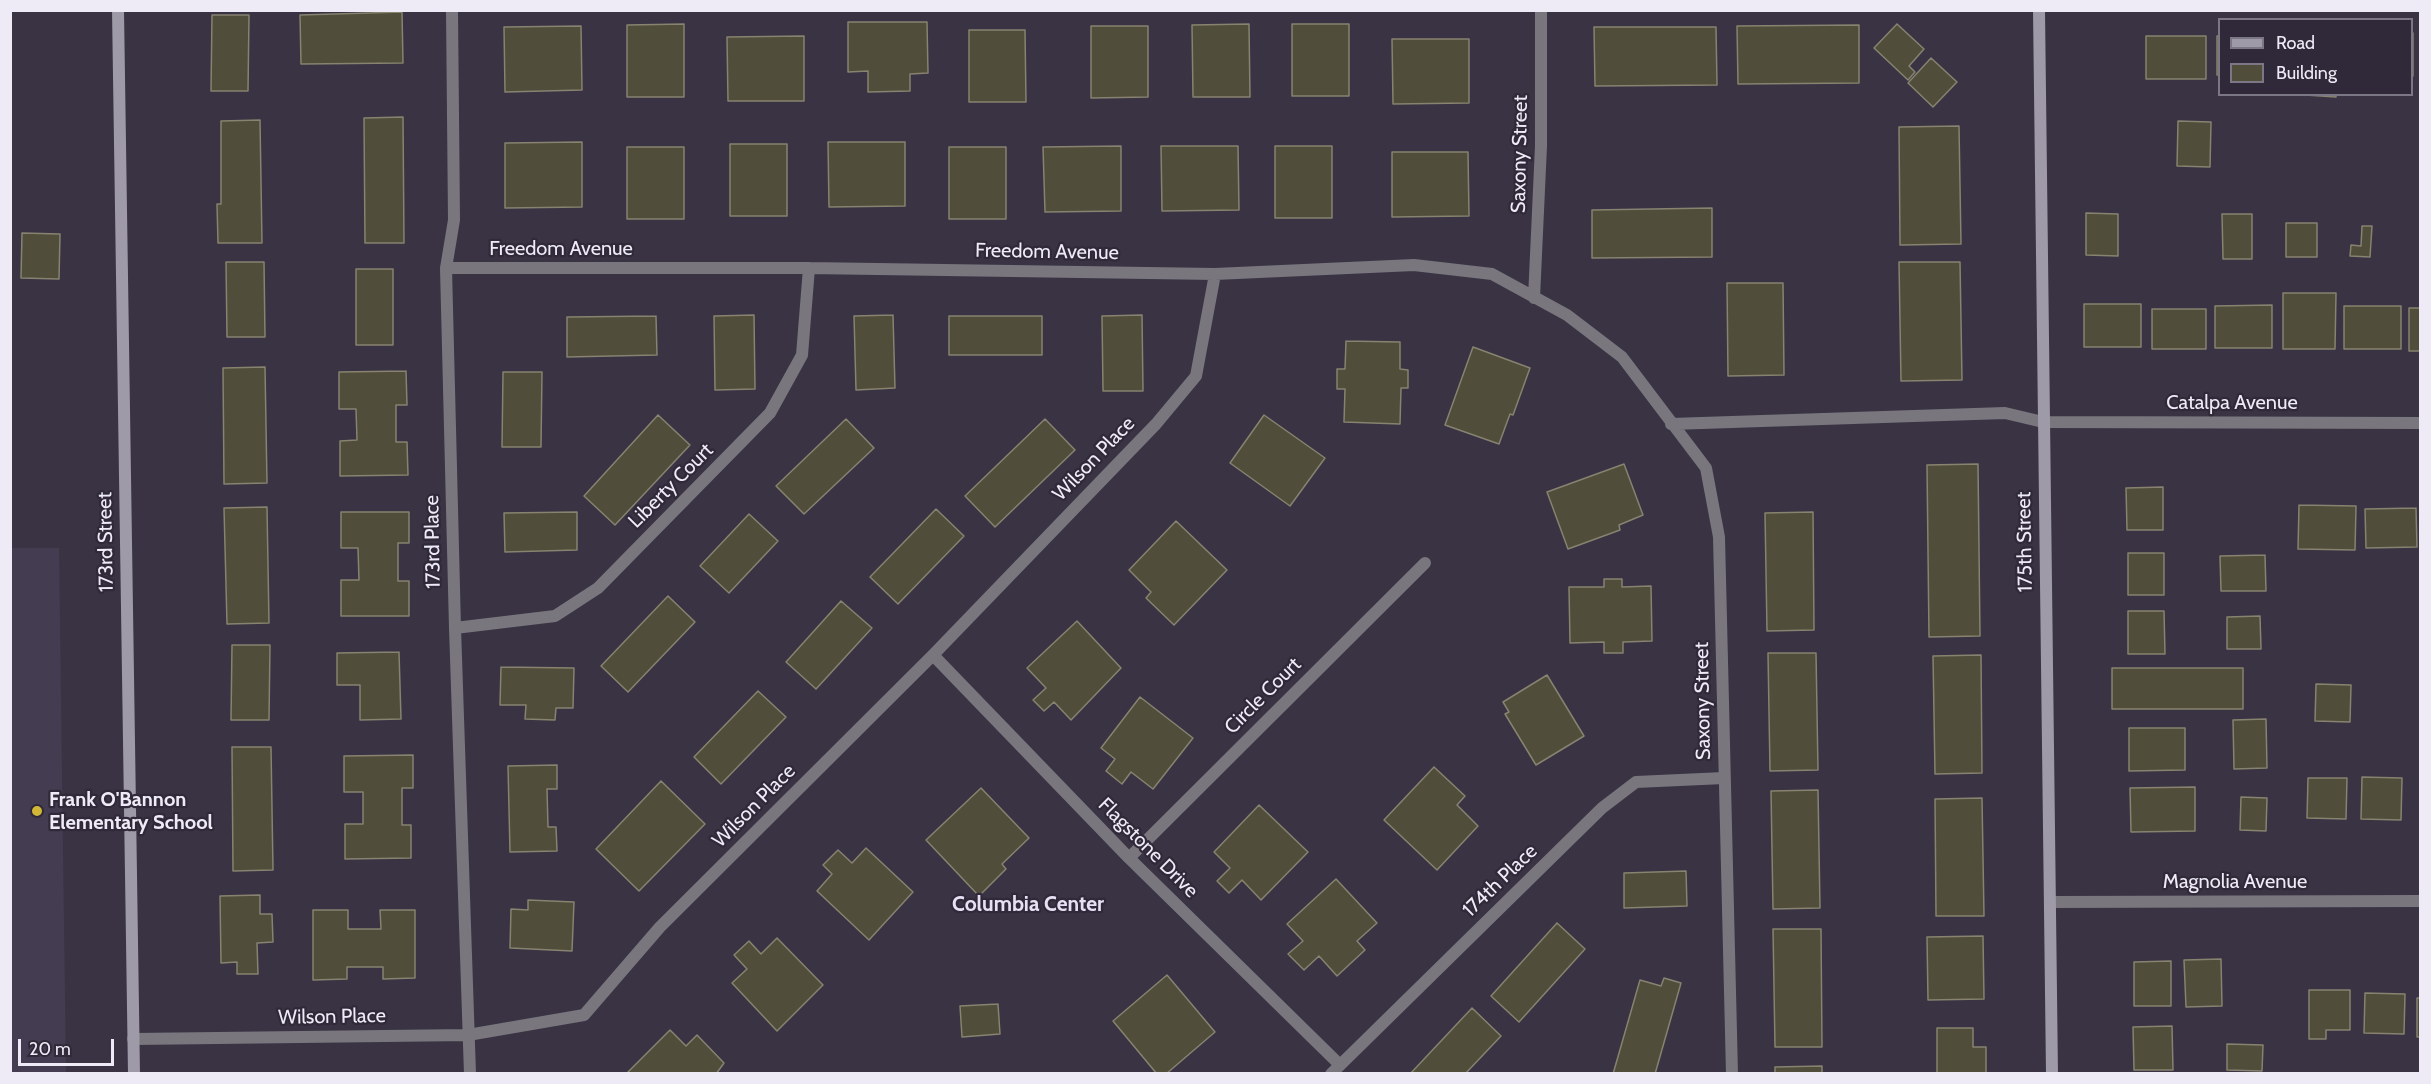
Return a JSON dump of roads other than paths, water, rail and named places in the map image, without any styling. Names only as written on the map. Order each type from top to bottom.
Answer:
[{"type":"street","name":"173rd Street","points":[[118,10],[134,1074]]},
{"type":"street","name":"173rd Place","points":[[452,10],[454,220],[446,268],[470,1074]]},
{"type":"street","name":"Saxony Street","points":[[1534,298],[1541,146],[1541,10]]},
{"type":"street","name":"175th Street","points":[[2039,10],[2052,1074]]},
{"type":"street","name":"Freedom Avenue","points":[[446,268],[808,268],[1215,274],[1414,265],[1492,274],[1567,315],[1622,357]]},
{"type":"street","name":"Liberty Court","points":[[455,628],[555,616],[598,588],[770,413],[802,355],[808,268]]},
{"type":"street","name":"Wilson Place","points":[[133,1039],[468,1035],[584,1015],[660,927],[933,655],[1156,424],[1196,376],[1215,274]]},
{"type":"street","name":"Saxony Street","points":[[1622,357],[1706,468],[1719,537],[1732,1074]]},
{"type":"street","name":"Catalpa Avenue","points":[[1671,424],[2005,413],[2043,423],[2421,423]]},
{"type":"street","name":"Circle Court","points":[[1129,858],[1425,563]]},
{"type":"street","name":"Flagstone Drive","points":[[933,655],[1336,1069]]},
{"type":"street","name":"174th Place","points":[[1336,1069],[1602,808],[1636,782],[1724,778]]},
{"type":"street","name":"Magnolia Avenue","points":[[2050,902],[2421,901]]},
{"type":"place","name":"Frank O'Bannon Elementary School","points":[[37,811]]},
{"type":"district","name":"Columbia Center","points":[[1028,905]]}]
